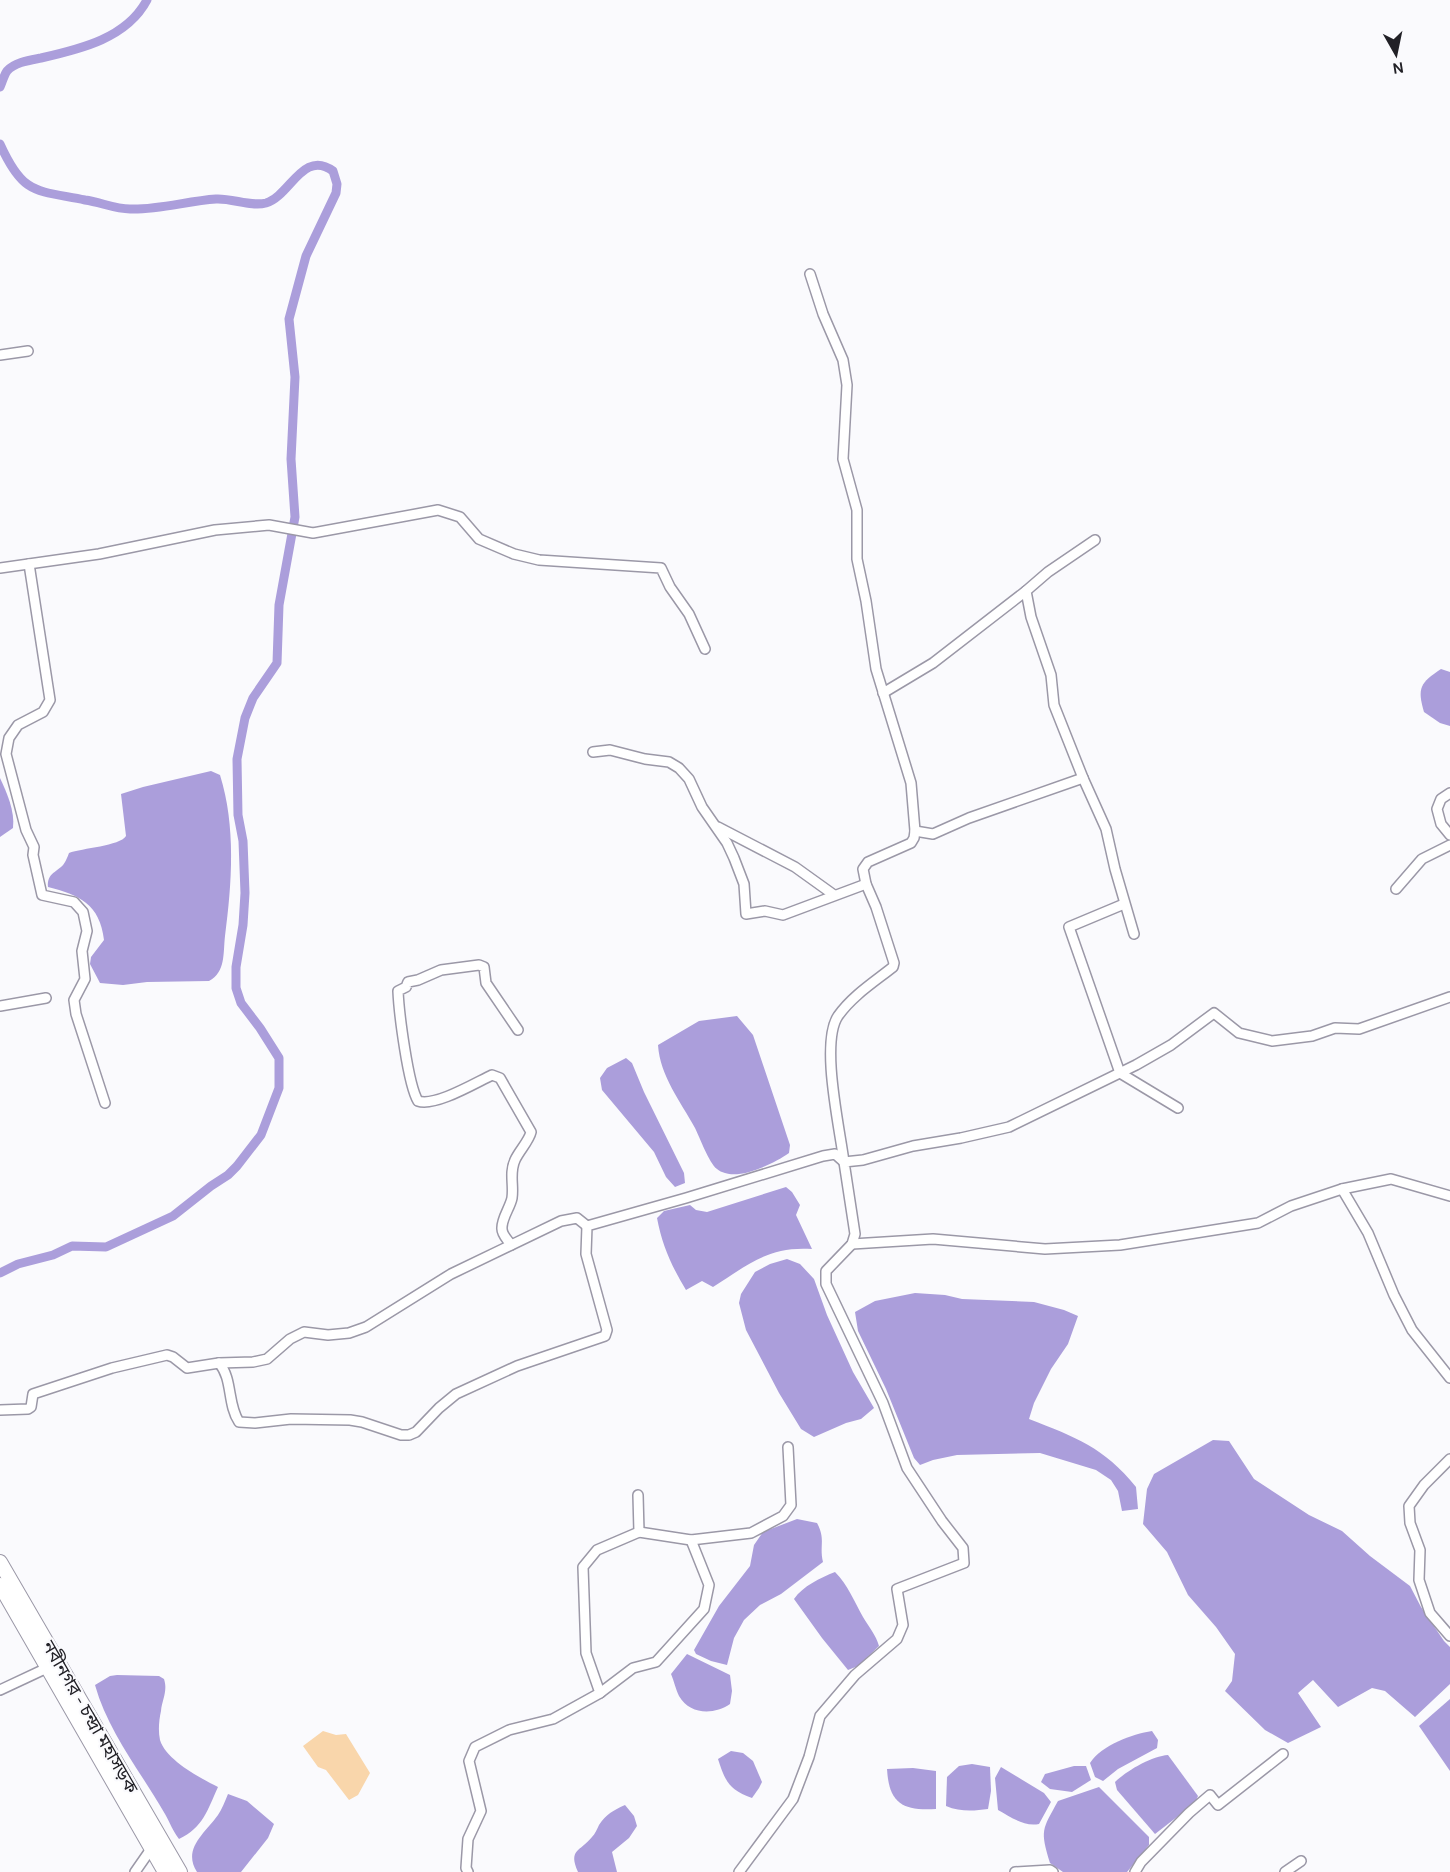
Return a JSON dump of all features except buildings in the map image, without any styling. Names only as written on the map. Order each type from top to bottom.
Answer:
[{"type":"highway","name":"নবীনগর - চন্দ্রা মহাসড়ক","points":[[0,1562],[47,1668],[165,1872]]},
{"type":"highway","name":"নবীনগর - চন্দ্রা মহাসড়ক","points":[[0,1585],[29,1624],[180,1872]]},
{"type":"street","points":[[739,1872],[793,1799],[809,1757],[820,1716],[855,1675],[897,1639],[903,1625],[897,1589],[964,1563],[963,1548],[907,1468],[883,1403],[826,1284],[826,1271],[852,1244],[855,1234],[830,1058],[833,1026],[838,1016],[856,997],[893,967],[894,963],[866,884],[863,869],[865,865],[905,847],[914,838],[915,831],[911,783],[876,669],[857,559],[857,510],[843,459],[847,385],[843,360],[823,314],[810,274]]},
{"type":"street","points":[[0,355],[28,351]]},
{"type":"street","points":[[0,568],[99,554],[215,530],[269,525],[313,533],[438,510],[460,517],[479,539],[514,554],[539,560],[661,568],[670,587],[689,614],[705,650]]},
{"type":"street","points":[[883,693],[933,663],[1048,572],[1095,540]]},
{"type":"street","points":[[29,564],[50,700],[43,712],[18,725],[9,738],[6,754],[26,830],[34,847],[33,855],[42,895],[74,902],[83,912],[87,931],[82,951],[85,979],[74,1000],[76,1014],[105,1103]]},
{"type":"street","points":[[1026,591],[1031,617],[1051,675],[1054,705],[1106,829],[1114,869],[1134,934]]},
{"type":"street","points":[[594,752],[610,750],[645,759],[669,762],[679,768],[689,780],[702,807],[727,843],[744,884],[746,914],[765,911],[783,915],[866,884]]},
{"type":"street","points":[[915,831],[933,834],[969,818],[1083,778]]},
{"type":"street","points":[[1450,793],[1441,799],[1437,809],[1442,824],[1450,835]]},
{"type":"street","points":[[714,825],[795,867],[834,895]]},
{"type":"street","points":[[1396,889],[1422,859],[1450,845]]},
{"type":"street","points":[[1124,904],[1069,927],[1120,1073],[1178,1108]]},
{"type":"street","points":[[511,1245],[503,1234],[502,1226],[513,1196],[511,1181],[513,1163],[522,1146],[531,1136],[531,1132],[500,1078],[496,1075],[440,1099],[428,1102],[418,1101],[410,1075],[398,991],[406,987],[408,982],[441,970],[479,965],[484,968],[486,983],[518,1030]]},
{"type":"street","points":[[587,1226],[641,1212],[823,1155],[835,1154],[844,1162],[863,1160],[913,1146],[1009,1127],[1120,1073],[1171,1045],[1214,1013],[1239,1033],[1272,1041],[1312,1036],[1335,1028],[1359,1029],[1450,997]]},
{"type":"street","points":[[0,1006],[46,998]]},
{"type":"street","points":[[852,1244],[933,1239],[1045,1249],[1120,1245],[1258,1222],[1291,1206],[1342,1189],[1391,1179],[1450,1196]]},
{"type":"street","points":[[1342,1189],[1368,1233],[1412,1330],[1450,1378]]},
{"type":"street","points":[[0,1410],[28,1410],[31,1407],[33,1394],[112,1368],[167,1355],[187,1368],[267,1359],[290,1338],[304,1332],[328,1335],[349,1333],[366,1327],[451,1274],[561,1221],[577,1218],[587,1226]]},
{"type":"street","points":[[219,1363],[226,1372],[238,1422],[255,1423],[291,1419],[350,1420],[401,1435],[409,1435],[416,1432],[456,1394],[517,1365],[605,1336],[607,1330],[586,1254],[587,1226]]},
{"type":"street","points":[[600,1693],[586,1653],[583,1567],[597,1550],[639,1532],[691,1540],[752,1533],[783,1516],[791,1505],[788,1447]]},
{"type":"street","points":[[1450,1460],[1424,1485],[1409,1506],[1410,1524],[1420,1550],[1419,1580],[1430,1613],[1450,1636]]},
{"type":"street","points":[[638,1495],[639,1532]]},
{"type":"street","points":[[468,1872],[466,1868],[468,1839],[481,1811],[469,1761],[475,1747],[509,1730],[553,1719],[600,1693],[633,1668],[656,1662],[704,1609],[709,1585],[691,1540]]},
{"type":"street","points":[[0,1690],[47,1668]]},
{"type":"street","points":[[1135,1872],[1141,1862],[1210,1795],[1218,1805],[1283,1754]]},
{"type":"street","points":[[135,1872],[150,1849]]},
{"type":"street","points":[[1285,1872],[1301,1861]]},
{"type":"street","points":[[1015,1872],[1050,1870],[1053,1872]]},
{"type":"shaded area","points":[[1441,669],[1450,672],[1450,726],[1440,723],[1424,712],[1421,697],[1425,682]]},
{"type":"shaded area","points":[[211,771],[220,775],[225,794],[229,814],[231,855],[224,955],[218,973],[209,981],[147,982],[123,985],[100,983],[90,964],[91,957],[104,940],[98,918],[86,903],[78,898],[48,887],[50,877],[64,864],[69,853],[116,842],[126,836],[121,794]]},
{"type":"shaded area","points":[[0,778],[10,802],[13,828],[0,837]]},
{"type":"shaded area","points":[[737,1016],[753,1035],[790,1145],[789,1153],[775,1161],[749,1172],[732,1174],[719,1170],[711,1161],[667,1078],[658,1045],[699,1021]]},
{"type":"shaded area","points":[[626,1058],[632,1063],[684,1173],[685,1183],[675,1187],[666,1177],[654,1152],[602,1090],[600,1078],[607,1068]]},
{"type":"shaded area","points":[[786,1187],[800,1205],[796,1215],[812,1249],[797,1249],[771,1254],[748,1265],[713,1287],[702,1281],[686,1290],[668,1256],[657,1218],[664,1211],[690,1205],[696,1210],[707,1212]]},
{"type":"shaded area","points":[[787,1259],[800,1264],[814,1279],[827,1315],[853,1372],[874,1408],[861,1419],[814,1437],[801,1429],[779,1393],[746,1330],[739,1303],[741,1294],[755,1272]]},
{"type":"shaded area","points":[[915,1293],[945,1295],[962,1299],[1034,1302],[1078,1316],[1068,1344],[1051,1369],[1034,1403],[1029,1419],[1075,1438],[1112,1462],[1136,1487],[1138,1509],[1122,1511],[1118,1491],[1111,1480],[1096,1470],[1040,1453],[957,1455],[920,1465],[914,1458],[886,1389],[858,1331],[855,1312],[875,1301]]},
{"type":"shaded area","points":[[1213,1440],[1229,1441],[1254,1479],[1309,1515],[1342,1531],[1370,1556],[1410,1586],[1421,1607],[1450,1647],[1450,1684],[1415,1717],[1385,1691],[1372,1688],[1338,1707],[1313,1680],[1298,1693],[1321,1727],[1288,1743],[1265,1730],[1225,1691],[1232,1681],[1235,1654],[1216,1627],[1188,1595],[1167,1552],[1143,1524],[1147,1489],[1154,1474]]},
{"type":"shaded area","points":[[797,1519],[817,1523],[822,1538],[823,1562],[781,1594],[760,1605],[744,1620],[734,1638],[727,1665],[696,1654],[694,1650],[719,1606],[750,1566],[754,1545],[763,1532]]},
{"type":"shaded area","points":[[835,1572],[847,1588],[879,1646],[858,1666],[848,1670],[794,1599],[807,1586]]},
{"type":"shaded area","points":[[687,1654],[730,1675],[732,1691],[730,1704],[717,1710],[703,1711],[689,1707],[684,1702],[678,1694],[671,1674]]},
{"type":"shaded area","points":[[110,1676],[159,1676],[164,1679],[165,1691],[159,1729],[163,1747],[185,1768],[218,1787],[199,1824],[179,1839],[126,1751],[101,1702],[95,1685]]},
{"type":"shaded area","points":[[1450,1699],[1450,1771],[1419,1726]]},
{"type":"shaded area","points":[[323,1731],[336,1735],[346,1734],[370,1773],[358,1795],[349,1800],[326,1770],[318,1767],[303,1746]]},
{"type":"shaded area","points":[[1152,1731],[1158,1740],[1157,1748],[1118,1769],[1103,1781],[1095,1777],[1090,1763],[1102,1751],[1127,1738]]},
{"type":"shaded area","points":[[731,1751],[743,1753],[753,1761],[762,1782],[752,1798],[733,1788],[723,1773],[718,1759]]},
{"type":"shaded area","points":[[1168,1755],[1198,1796],[1195,1803],[1155,1834],[1117,1790],[1115,1782],[1140,1765]]},
{"type":"shaded area","points":[[972,1764],[990,1767],[991,1791],[988,1809],[967,1810],[946,1806],[947,1777],[959,1766]]},
{"type":"shaded area","points":[[1074,1766],[1086,1766],[1091,1780],[1072,1792],[1050,1789],[1041,1782],[1045,1774]]},
{"type":"shaded area","points":[[1001,1767],[1044,1793],[1051,1802],[1039,1824],[1023,1823],[998,1810],[995,1778]]},
{"type":"shaded area","points":[[913,1768],[936,1771],[936,1809],[906,1806],[894,1797],[888,1781],[887,1769]]},
{"type":"shaded area","points":[[1099,1787],[1149,1837],[1149,1845],[1127,1872],[1063,1872],[1050,1863],[1044,1837],[1046,1825],[1058,1801]]},
{"type":"shaded area","points":[[228,1794],[247,1801],[274,1824],[268,1838],[241,1872],[197,1872],[193,1864],[194,1849],[218,1815]]},
{"type":"shaded area","points":[[625,1805],[634,1816],[637,1826],[629,1838],[612,1852],[617,1872],[578,1872],[574,1859],[577,1852],[593,1836],[604,1818]]},
{"type":"waterway","points":[[0,87],[7,71],[14,65],[87,46],[115,33],[128,24],[147,0]]},
{"type":"waterway","points":[[0,144],[16,173],[32,187],[124,209],[152,208],[216,199],[254,204],[266,203],[275,199],[297,176],[313,166],[322,166],[333,171],[337,184],[336,193],[306,256],[289,319],[295,377],[291,459],[295,517],[279,605],[277,663],[253,698],[245,718],[237,759],[238,815],[243,841],[245,893],[243,925],[236,967],[236,988],[241,1003],[279,1058],[279,1088],[261,1135],[237,1166],[173,1216],[106,1247],[72,1246],[53,1255],[18,1264],[0,1273]]}]
